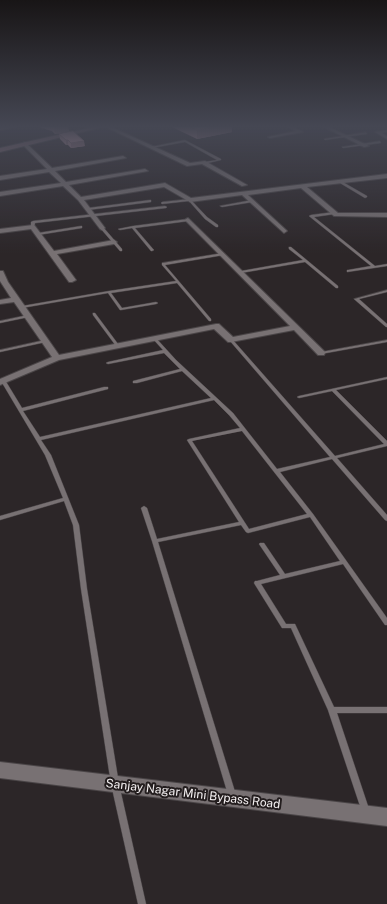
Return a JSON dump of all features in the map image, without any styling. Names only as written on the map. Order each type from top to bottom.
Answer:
[{"type":"street","points":[[0,178],[56,169]]},
{"type":"street","points":[[216,169],[244,185]]},
{"type":"street","points":[[51,170],[80,199],[102,228]]},
{"type":"street","points":[[0,194],[145,171]]},
{"type":"street","points":[[80,199],[164,185],[190,200],[387,176]]},
{"type":"street","points":[[302,186],[336,215],[387,215]]},
{"type":"street","points":[[243,193],[284,231]]},
{"type":"street","points":[[188,220],[321,353]]},
{"type":"street","points":[[0,231],[33,227],[72,280]]},
{"type":"street","points":[[53,253],[114,242]]},
{"type":"street","points":[[0,273],[4,282],[57,358]]},
{"type":"street","points":[[0,302],[16,299]]},
{"type":"street","points":[[2,381],[57,358],[216,326],[230,340],[296,327]]},
{"type":"street","name":"Sanjay Nagar Mini Bypass Road","points":[[0,770],[387,817]]},
{"type":"lane","points":[[341,182],[366,197]]},
{"type":"lane","points":[[162,203],[190,200],[206,218],[217,226]]},
{"type":"lane","points":[[88,209],[150,201]]},
{"type":"lane","points":[[222,206],[252,201]]},
{"type":"lane","points":[[33,227],[33,222],[165,207]]},
{"type":"lane","points":[[334,213],[311,216],[374,267]]},
{"type":"lane","points":[[120,229],[188,220]]},
{"type":"lane","points":[[38,234],[81,227]]},
{"type":"lane","points":[[133,227],[152,250]]},
{"type":"lane","points":[[102,228],[121,250]]},
{"type":"lane","points":[[290,248],[337,287]]},
{"type":"lane","points":[[210,320],[163,264],[223,254]]},
{"type":"lane","points":[[240,272],[306,261]]},
{"type":"lane","points":[[348,271],[387,265]]},
{"type":"lane","points":[[22,308],[109,292],[178,282]]},
{"type":"lane","points":[[387,291],[356,299],[387,326]]},
{"type":"lane","points":[[109,292],[121,309],[156,303]]},
{"type":"lane","points":[[94,314],[117,345]]},
{"type":"lane","points":[[0,322],[28,316]]},
{"type":"lane","points":[[154,338],[183,369],[231,414],[310,515],[384,614],[387,623]]},
{"type":"lane","points":[[230,340],[387,519]]},
{"type":"lane","points":[[0,351],[45,341]]},
{"type":"lane","points":[[321,353],[387,341]]},
{"type":"lane","points":[[108,363],[166,352]]},
{"type":"lane","points":[[135,382],[183,369]]},
{"type":"lane","points":[[299,397],[387,378]]},
{"type":"lane","points":[[2,381],[48,455],[76,525],[84,589],[116,784],[142,904]]},
{"type":"lane","points":[[21,410],[106,388]]},
{"type":"lane","points":[[333,390],[387,444]]},
{"type":"lane","points":[[38,439],[214,399]]},
{"type":"lane","points":[[243,429],[189,440],[248,531],[310,515]]},
{"type":"lane","points":[[276,471],[387,444]]},
{"type":"lane","points":[[0,518],[66,499]]},
{"type":"lane","points":[[144,508],[233,798]]},
{"type":"lane","points":[[155,541],[243,523]]},
{"type":"lane","points":[[262,544],[284,577]]},
{"type":"lane","points":[[344,562],[257,584],[284,626],[293,626],[332,710],[367,815]]},
{"type":"lane","points":[[332,710],[376,708],[387,710]]}]
